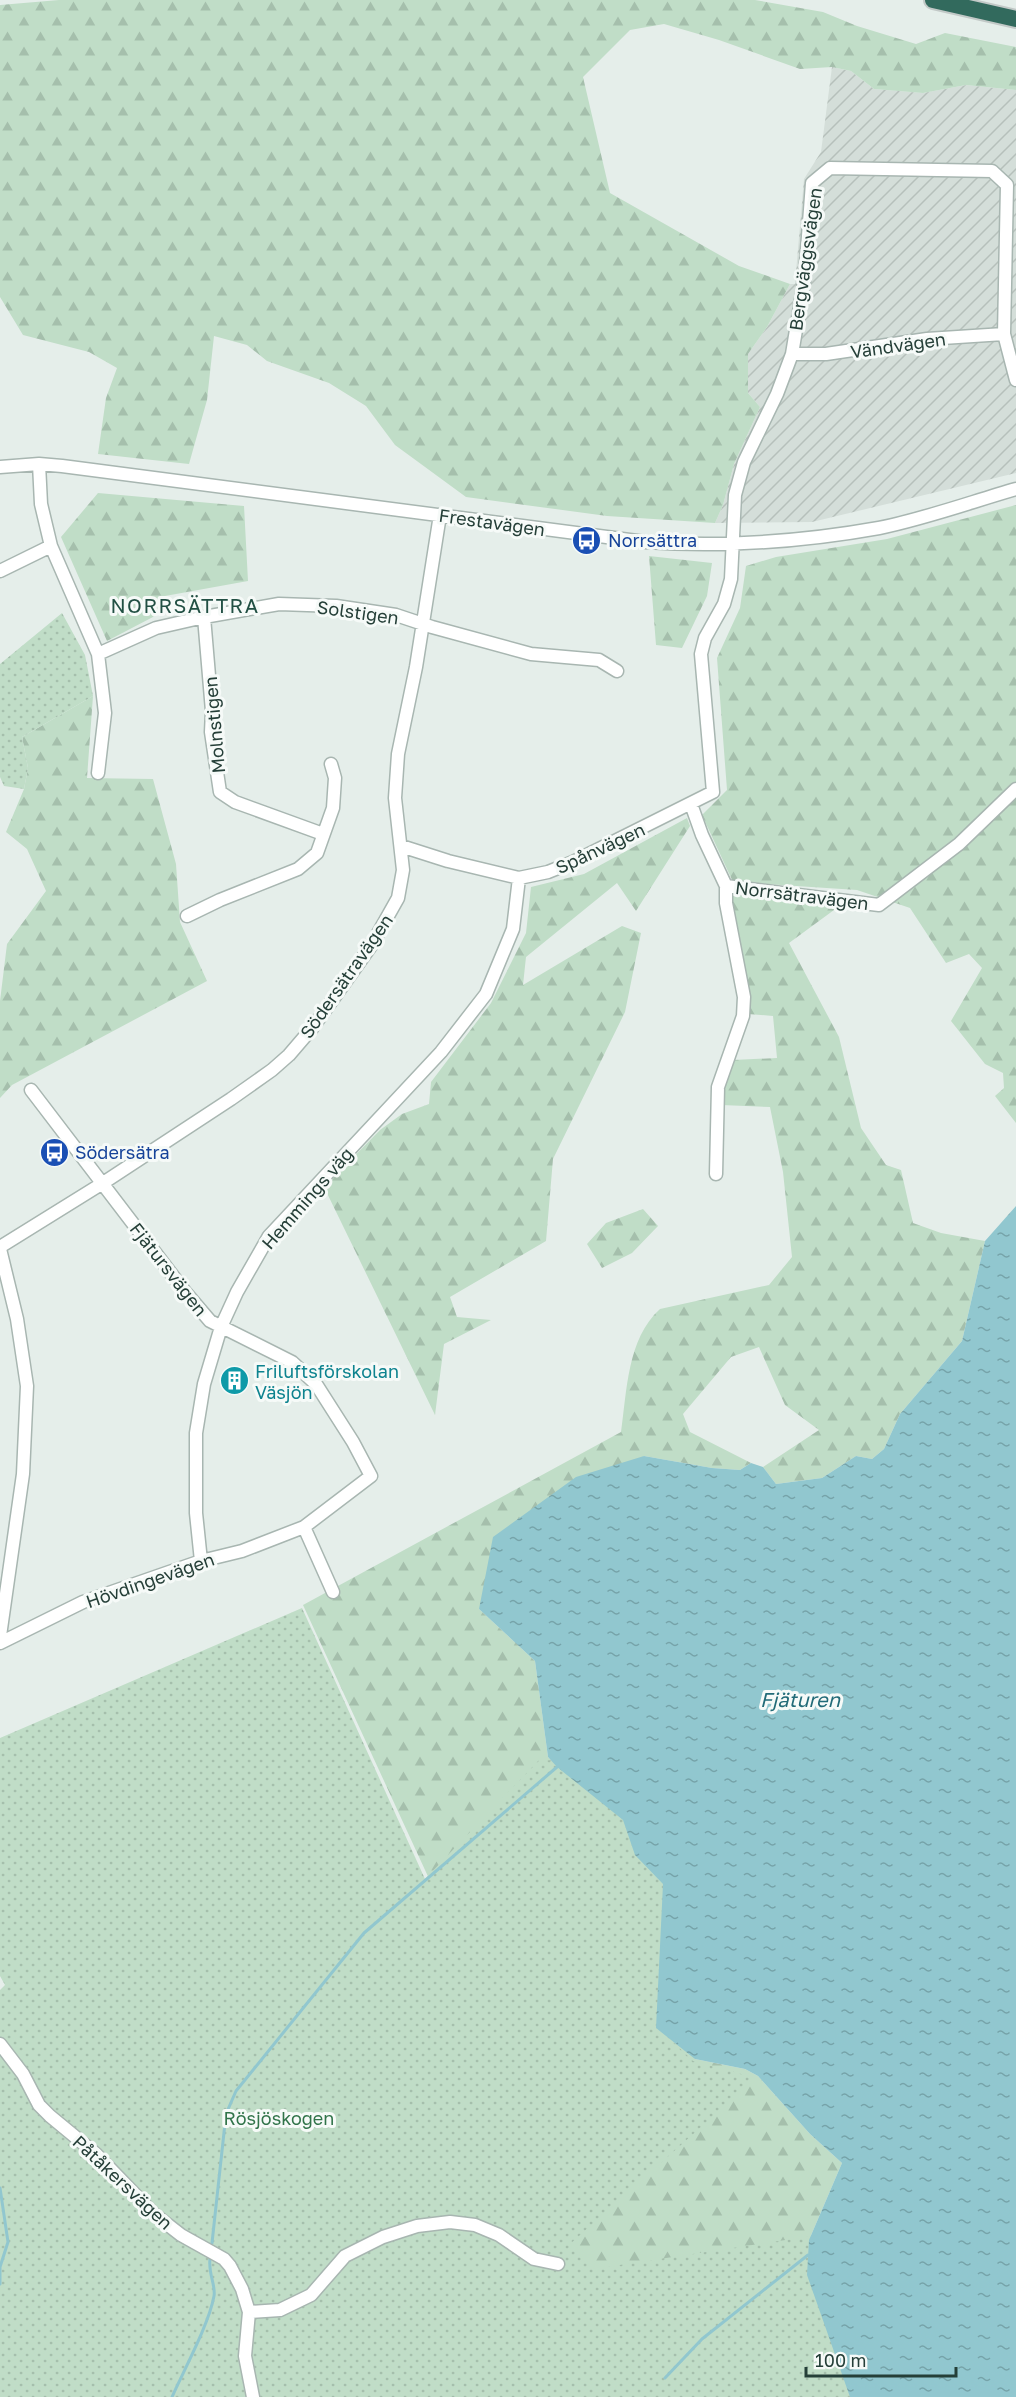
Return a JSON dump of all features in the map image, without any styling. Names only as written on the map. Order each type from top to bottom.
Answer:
[{"type":"highway","points":[[933,0],[1016,19]]},
{"type":"street","name":"Bergväggsvägen","points":[[734,544],[735,495],[744,462],[777,394],[792,354],[805,276],[812,183],[830,168],[992,171],[1007,185],[1004,334],[1016,380]]},
{"type":"street","name":"Vändvägen","points":[[792,354],[826,354],[927,339],[1004,334]]},
{"type":"street","name":"Frestavägen","points":[[0,467],[39,464],[645,542],[734,544],[782,542],[880,528],[1016,489]]},
{"type":"street","points":[[39,464],[41,504],[51,546],[98,654],[105,713],[98,773]]},
{"type":"street","name":"Södersätravägen","points":[[0,1248],[261,1078],[289,1055],[314,1028],[371,946],[398,898],[402,870],[395,798],[398,754],[416,667],[440,515]]},
{"type":"street","points":[[691,804],[712,792],[701,654],[705,638],[723,604],[729,587],[734,544]]},
{"type":"street","points":[[0,571],[51,546]]},
{"type":"street","name":"Solstigen","points":[[98,654],[156,628],[279,604],[336,606],[396,615],[531,654],[599,660],[617,671]]},
{"type":"street","name":"Molnstigen","points":[[204,618],[212,711],[211,732],[220,792],[235,802],[323,834]]},
{"type":"street","points":[[187,916],[220,900],[298,869],[317,853],[333,808],[335,778],[331,764]]},
{"type":"street","name":"Norrsätravägen","points":[[726,886],[879,905],[959,844],[1016,789]]},
{"type":"street","name":"Spånvägen","points":[[400,846],[448,861],[519,878],[548,872],[573,862],[691,804]]},
{"type":"street","name":"Norrsätravägen","points":[[691,804],[702,835],[726,886],[726,903],[744,997],[743,1016],[718,1087],[716,1174]]},
{"type":"street","name":"Hemmings väg","points":[[201,1561],[196,1513],[196,1433],[204,1383],[221,1327],[237,1292],[269,1236],[441,1052],[486,994],[513,929],[519,878]]},
{"type":"street","name":"Fjätursvägen","points":[[31,1090],[186,1293],[210,1321],[292,1362],[316,1384],[353,1442],[371,1476]]},
{"type":"street","points":[[0,1248],[17,1319],[27,1386],[23,1474],[5,1558],[0,1636]]},
{"type":"street","name":"Hövdingevägen","points":[[0,1643],[83,1602],[201,1561],[242,1551],[304,1527],[371,1476]]},
{"type":"street","points":[[304,1527],[333,1592]]},
{"type":"street","name":"Påtåkersvägen","points":[[0,2044],[22,2074],[39,2105],[50,2116],[96,2154],[154,2214],[181,2235],[224,2259],[242,2289],[249,2312],[245,2356],[253,2397]]},
{"type":"street","points":[[249,2312],[280,2310],[311,2295],[345,2256],[383,2237],[417,2226],[450,2222],[475,2225],[500,2235],[534,2259],[558,2264]]},
{"type":"shaded area","points":[[832,67],[851,71],[874,89],[923,93],[966,85],[1016,90],[1016,473],[812,522],[715,523],[723,505],[734,464],[760,407],[748,393],[748,354],[767,327],[790,284],[795,284],[804,179],[821,152]]},
{"type":"green space","points":[[59,0],[755,0],[823,12],[857,26],[916,44],[945,33],[1016,47],[1016,90],[966,85],[923,93],[874,89],[851,71],[832,67],[800,69],[719,40],[664,24],[630,30],[583,77],[610,193],[739,266],[790,284],[767,327],[748,354],[748,393],[760,407],[734,464],[723,505],[715,523],[607,516],[466,497],[395,445],[366,406],[329,383],[267,361],[247,345],[214,336],[207,400],[189,464],[98,454],[106,398],[117,368],[89,352],[23,335],[0,297],[0,5]]},
{"type":"green space","points":[[98,493],[244,506],[248,581],[165,596],[153,617],[107,641],[61,537]]},
{"type":"green space","points":[[1016,505],[1016,1123],[995,1096],[1004,1088],[1003,1073],[985,1064],[951,1021],[982,968],[969,954],[946,963],[910,908],[857,890],[733,882],[702,815],[727,790],[717,658],[740,608],[746,566],[776,557],[887,539]]},
{"type":"green space","points":[[649,556],[712,563],[707,596],[682,648],[656,645]]},
{"type":"green space","points":[[62,613],[85,655],[93,696],[22,737],[28,768],[24,789],[4,786],[0,777],[0,664]]},
{"type":"green space","points":[[93,696],[87,778],[153,779],[176,864],[180,922],[207,981],[12,1085],[0,1098],[0,1001],[7,944],[46,891],[27,849],[6,832],[24,789],[28,768],[22,737]]},
{"type":"green space","points":[[687,818],[690,826],[636,911],[617,883],[526,957],[523,985],[622,926],[641,933],[625,1012],[553,1159],[546,1241],[450,1297],[457,1317],[491,1320],[444,1344],[435,1415],[324,1187],[380,1130],[402,1114],[429,1104],[431,1082],[491,1003],[526,933],[531,887],[584,874]]},
{"type":"green space","points":[[750,894],[838,905],[789,943],[839,1037],[861,1128],[886,1165],[901,1170],[913,1223],[941,1233],[985,1241],[962,1341],[900,1414],[884,1449],[872,1459],[856,1456],[822,1478],[776,1484],[763,1467],[819,1430],[785,1405],[759,1347],[731,1357],[683,1414],[690,1432],[751,1463],[740,1470],[712,1468],[644,1456],[479,1609],[535,1661],[548,1757],[557,1767],[695,2059],[745,2069],[758,2076],[810,2134],[842,2163],[809,2240],[0,2397],[0,2284],[431,1883],[303,1605],[621,1432],[627,1383],[635,1350],[649,1321],[660,1309],[769,1285],[792,1257],[783,1172],[770,1107],[721,1105],[725,1077],[733,1060],[777,1058],[773,1016],[748,1014],[732,896]]},
{"type":"green space","points":[[643,1209],[658,1226],[632,1253],[602,1268],[587,1244],[606,1223]]},
{"type":"green space","name":"Rösjöskogen","points":[[302,1608],[425,1879],[539,1760],[596,1762],[664,1841],[670,2039],[693,2061],[756,2078],[570,2244],[593,2269],[839,2232],[855,2397],[0,2397],[0,1990],[5,1985],[0,1976],[0,1738]]},
{"type":"water","name":"Fjäturen","points":[[1016,1206],[1016,2397],[850,2397],[807,2275],[809,2240],[842,2163],[810,2134],[758,2076],[745,2069],[695,2059],[656,2028],[663,1884],[635,1855],[623,1820],[557,1767],[548,1757],[535,1661],[479,1609],[493,1537],[576,1477],[644,1456],[712,1468],[740,1470],[751,1463],[763,1467],[776,1484],[822,1478],[856,1456],[872,1459],[884,1449],[900,1414],[962,1341],[985,1241]]},
{"type":"waterway","points":[[212,2243],[226,2114],[236,2091],[364,1933],[557,1767]]},
{"type":"waterway","points":[[0,2188],[8,2242],[0,2267],[0,2284]]},
{"type":"waterway","points":[[665,2378],[702,2339],[808,2255]]},
{"type":"waterway","points":[[172,2397],[202,2333],[211,2307],[214,2292],[210,2259]]},
{"type":"place","name":"Norrsättra","points":[[587,540]]},
{"type":"place","name":"Södersätra","points":[[54,1152]]},
{"type":"place","name":"Friluftsförskolan Väsjön","points":[[234,1381]]},
{"type":"district","name":"NORRSÄTTRA","points":[[185,605]]}]
